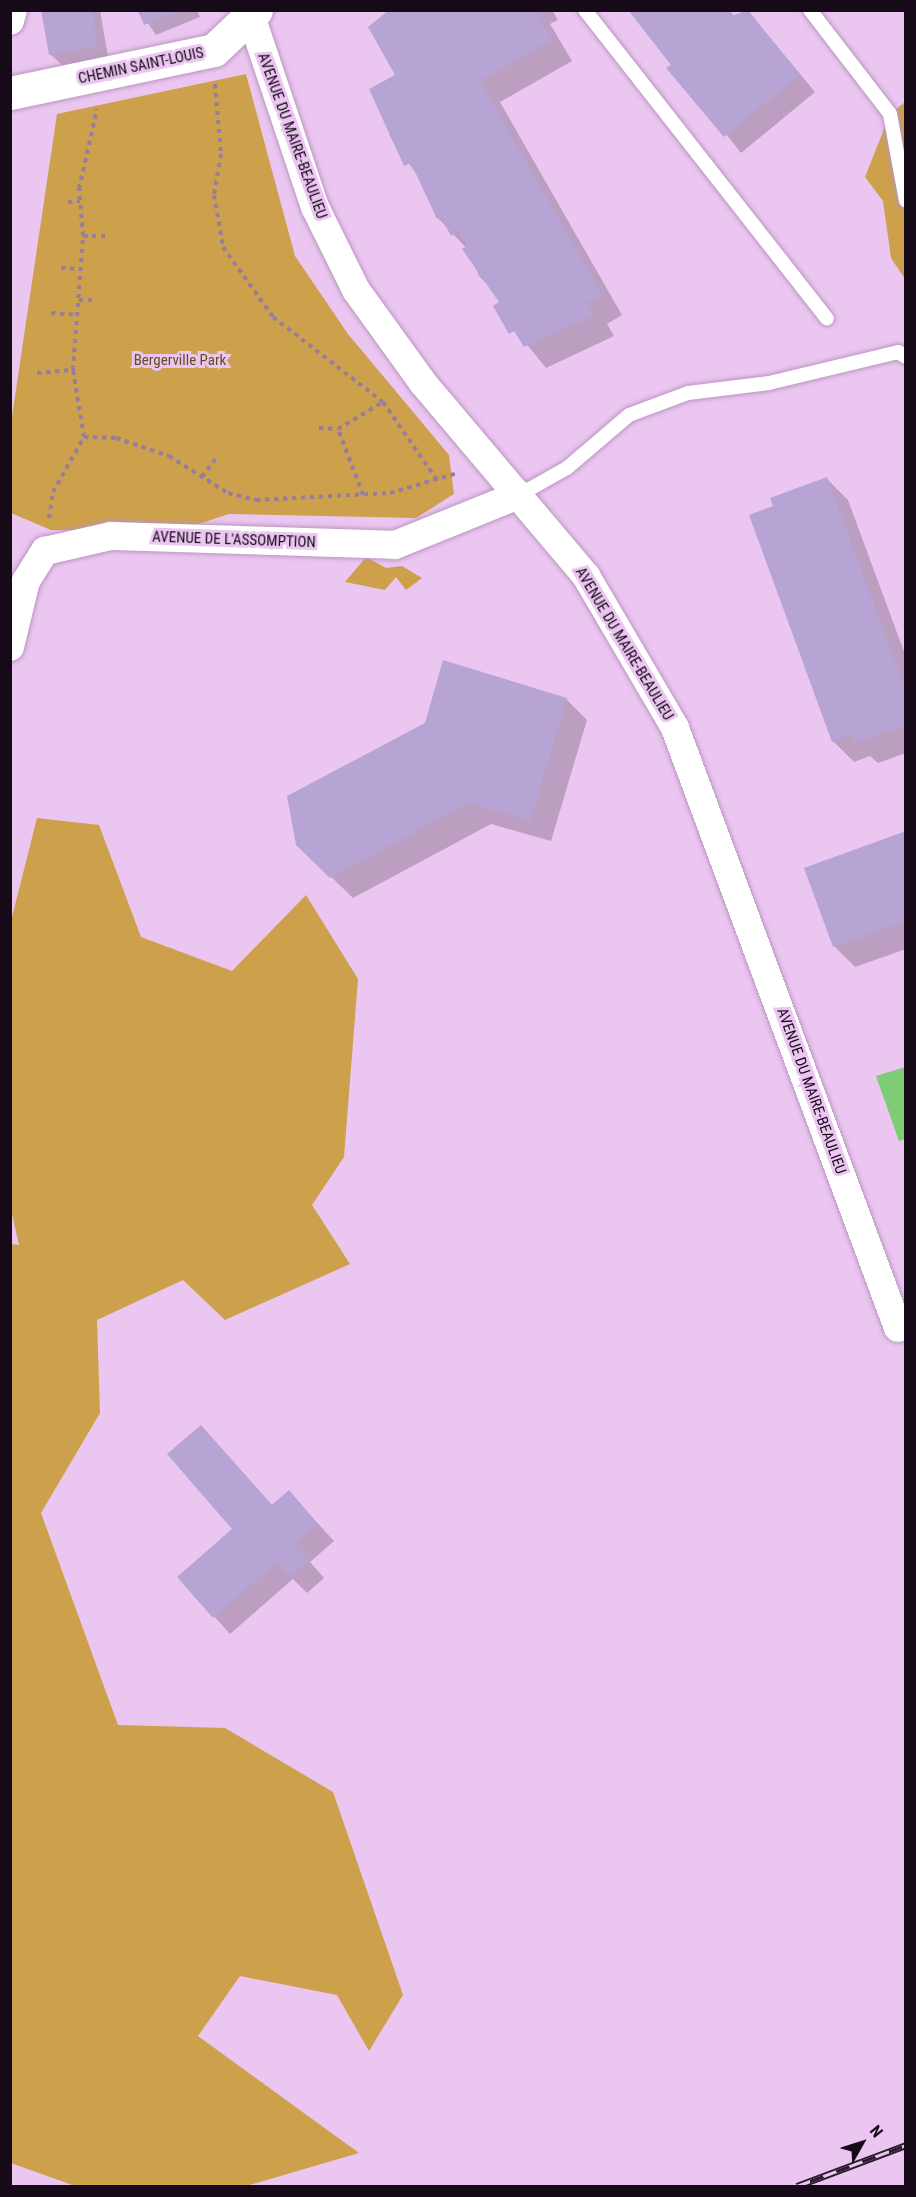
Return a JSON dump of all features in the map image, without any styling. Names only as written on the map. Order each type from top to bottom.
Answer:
[{"type":"street","points":[[10,21],[13,10]]},
{"type":"street","name":"CHEMIN SAINT-LOUIS","points":[[10,93],[214,50],[252,13]]},
{"type":"street","name":"AVENUE DU MAIRE-BEAULIEU","points":[[252,13],[315,207],[356,290],[487,462],[519,495],[585,576],[675,728],[902,1333]]},
{"type":"street","name":"AVENUE DE L'ASSOMPTION","points":[[45,551],[111,536],[395,545],[519,495]]},
{"type":"street","points":[[10,647],[26,581],[45,551]]},
{"type":"lane","points":[[585,10],[827,319]]},
{"type":"lane","points":[[810,10],[890,114],[906,201]]},
{"type":"lane","points":[[519,495],[567,468],[629,415],[688,393],[769,383],[898,352],[906,357]]},
{"type":"path","points":[[214,50],[221,154],[214,195],[222,247],[273,317],[383,402],[437,480]]},
{"type":"path","points":[[45,551],[53,492],[84,437],[73,370],[83,236],[80,201],[103,75]]},
{"type":"path","points":[[68,202],[80,201]]},
{"type":"path","points":[[83,236],[110,236]]},
{"type":"path","points":[[61,268],[81,269]]},
{"type":"path","points":[[79,300],[96,300]]},
{"type":"path","points":[[51,313],[78,315]]},
{"type":"path","points":[[37,373],[73,370]]},
{"type":"path","points":[[319,428],[338,429],[383,402]]},
{"type":"path","points":[[338,429],[363,495]]},
{"type":"path","points":[[84,437],[116,438],[169,456],[228,494],[256,500],[363,495],[437,480],[487,462]]},
{"type":"path","points":[[202,477],[218,456]]},
{"type":"green space","name":"Bergerville Park","points":[[246,74],[295,256],[348,334],[449,455],[454,494],[416,518],[229,514],[180,530],[51,530],[11,513],[11,423],[57,114]]},
{"type":"green space","points":[[905,102],[905,279],[891,258],[883,201],[865,177],[890,114]]},
{"type":"green space","points":[[366,557],[386,568],[402,566],[422,578],[406,590],[396,577],[385,590],[345,582]]},
{"type":"green space","points":[[37,818],[99,825],[141,937],[232,971],[306,895],[358,979],[344,1157],[312,1205],[350,1264],[225,1320],[183,1280],[97,1320],[100,1413],[41,1513],[118,1725],[225,1728],[333,1792],[403,1995],[369,2051],[337,1995],[240,1976],[198,2036],[359,2153],[246,2186],[75,2186],[11,2163],[11,1244],[19,1245],[10,1205],[10,925]]},
{"type":"shaded area","points":[[905,1067],[905,1139],[899,1141],[876,1076]]},
{"type":"building","points":[[41,10],[92,10],[98,46],[49,55]]},
{"type":"building","points":[[389,10],[535,10],[552,40],[480,81],[602,294],[587,303],[594,315],[524,347],[514,331],[509,334],[493,306],[499,302],[462,249],[467,246],[459,231],[451,236],[441,217],[437,219],[411,163],[404,166],[369,89],[395,75],[368,27]]},
{"type":"building","points":[[628,10],[728,10],[732,16],[748,10],[800,75],[724,137],[666,68],[671,65]]},
{"type":"building","points":[[138,11],[178,11],[144,25]]},
{"type":"building","points":[[827,477],[906,691],[906,725],[855,743],[852,734],[832,742],[749,515],[773,506],[770,498]]},
{"type":"building","points":[[443,660],[567,698],[530,821],[469,803],[330,878],[296,845],[287,796],[425,723]]},
{"type":"building","points":[[906,831],[906,921],[833,947],[804,868]]},
{"type":"building","points":[[201,1425],[272,1505],[289,1490],[318,1524],[294,1545],[309,1560],[290,1577],[277,1562],[213,1618],[177,1577],[232,1529],[167,1454]]},
{"type":"railway","points":[[797,2186],[906,2145]]}]
